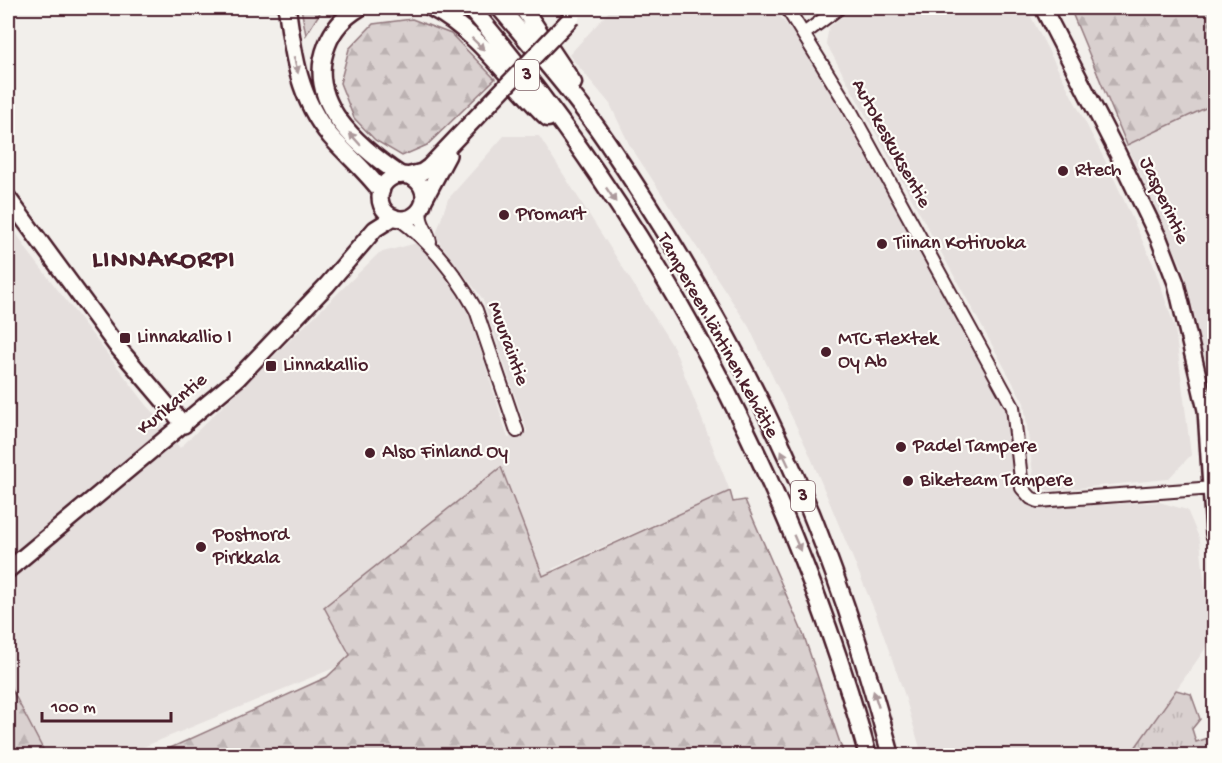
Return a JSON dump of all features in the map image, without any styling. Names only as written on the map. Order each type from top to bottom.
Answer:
[{"type":"highway","points":[[287,8],[298,74],[312,108],[330,135],[381,194]]},
{"type":"highway","points":[[359,8],[338,24],[328,42],[322,63],[323,86],[331,109],[365,150],[404,175]]},
{"type":"highway","points":[[432,8],[465,32],[578,146]]},
{"type":"highway","name":"Tampereen läntinen kehätie","points":[[471,8],[549,103],[578,146],[655,263],[731,396],[761,457],[800,547],[827,622],[868,756]]},
{"type":"highway","name":"Tampereen läntinen kehätie","points":[[500,8],[606,141],[722,332],[777,440],[815,522],[844,602],[891,756]]},
{"type":"highway","points":[[523,8],[583,97],[606,141]]},
{"type":"main road","name":"Jasperintie","points":[[1043,8],[1118,154],[1159,239],[1176,283],[1206,410],[1215,534]]},
{"type":"main road","points":[[456,141],[422,203],[411,216],[396,218],[384,208],[381,194],[387,181],[404,175],[416,174],[429,167],[577,12]]},
{"type":"main road","points":[[404,175],[422,187],[422,203]]},
{"type":"main road","name":"Kurikantie","points":[[351,256],[373,219],[381,194]]},
{"type":"main road","points":[[8,198],[116,345],[184,425]]},
{"type":"main road","name":"Kurikantie","points":[[8,570],[184,425],[262,355],[382,222],[396,218]]},
{"type":"street","name":"Autokeskuksentie","points":[[787,8],[805,33],[876,156],[1013,407],[1022,488],[1031,498],[1038,501],[1213,488]]},
{"type":"street","points":[[805,33],[839,8]]},
{"type":"street","name":"Muuraintie","points":[[422,203],[421,221],[431,246],[476,310],[517,431]]},
{"type":"street","name":"Muuraintie","points":[[396,218],[431,246]]},
{"type":"shaded area","points":[[612,8],[774,8],[806,50],[988,370],[1008,410],[1027,500],[1042,507],[1159,502],[1187,510],[1200,540],[1210,635],[1205,649],[1130,755],[922,755],[904,693],[876,614],[809,453],[749,327],[629,144],[610,104],[569,55]]},
{"type":"shaded area","points":[[853,8],[1027,9],[1112,174],[1153,264],[1175,328],[1191,455],[1168,479],[1049,491],[1034,482],[1024,403],[826,43],[829,27]]},
{"type":"shaded area","points":[[1214,104],[1214,387],[1207,368],[1184,271],[1127,145]]},
{"type":"shaded area","points":[[504,136],[539,136],[674,348],[730,491],[356,659],[124,755],[46,755],[8,681],[8,220],[27,250],[180,448],[379,253],[417,243],[466,303],[508,438],[527,431],[482,298],[435,237],[448,199]]},
{"type":"green space","points":[[301,8],[323,8],[306,35]]},
{"type":"green space","points":[[1070,8],[1214,8],[1214,104],[1127,145]]},
{"type":"green space","points":[[412,19],[451,34],[495,79],[427,145],[402,156],[375,140],[354,118],[340,83],[349,49],[373,24]]},
{"type":"green space","points":[[501,467],[543,576],[730,491],[733,502],[745,500],[804,636],[844,755],[155,755],[327,677],[350,655],[324,607]]},
{"type":"green space","points":[[8,682],[46,755],[8,755]]},
{"type":"green space","points":[[1176,690],[1191,694],[1200,719],[1192,729],[1196,742],[1214,736],[1214,755],[1130,755]]},
{"type":"place","name":"Rtech","points":[[1063,171]]},
{"type":"place","name":"Promart","points":[[504,215]]},
{"type":"place","name":"Tiinan Kotiruoka","points":[[882,244]]},
{"type":"place","name":"Linnakallio I","points":[[125,338]]},
{"type":"place","name":"MTC Flextek Oy Ab","points":[[826,352]]},
{"type":"place","name":"Linnakallio","points":[[271,366]]},
{"type":"place","name":"Padel Tampere","points":[[901,447]]},
{"type":"place","name":"Also Finland Oy","points":[[370,453]]},
{"type":"place","name":"Biketeam Tampere","points":[[908,481]]},
{"type":"place","name":"Postnord Pirkkala","points":[[201,547]]},
{"type":"district","name":"LINNAKORPI","points":[[164,261]]}]
